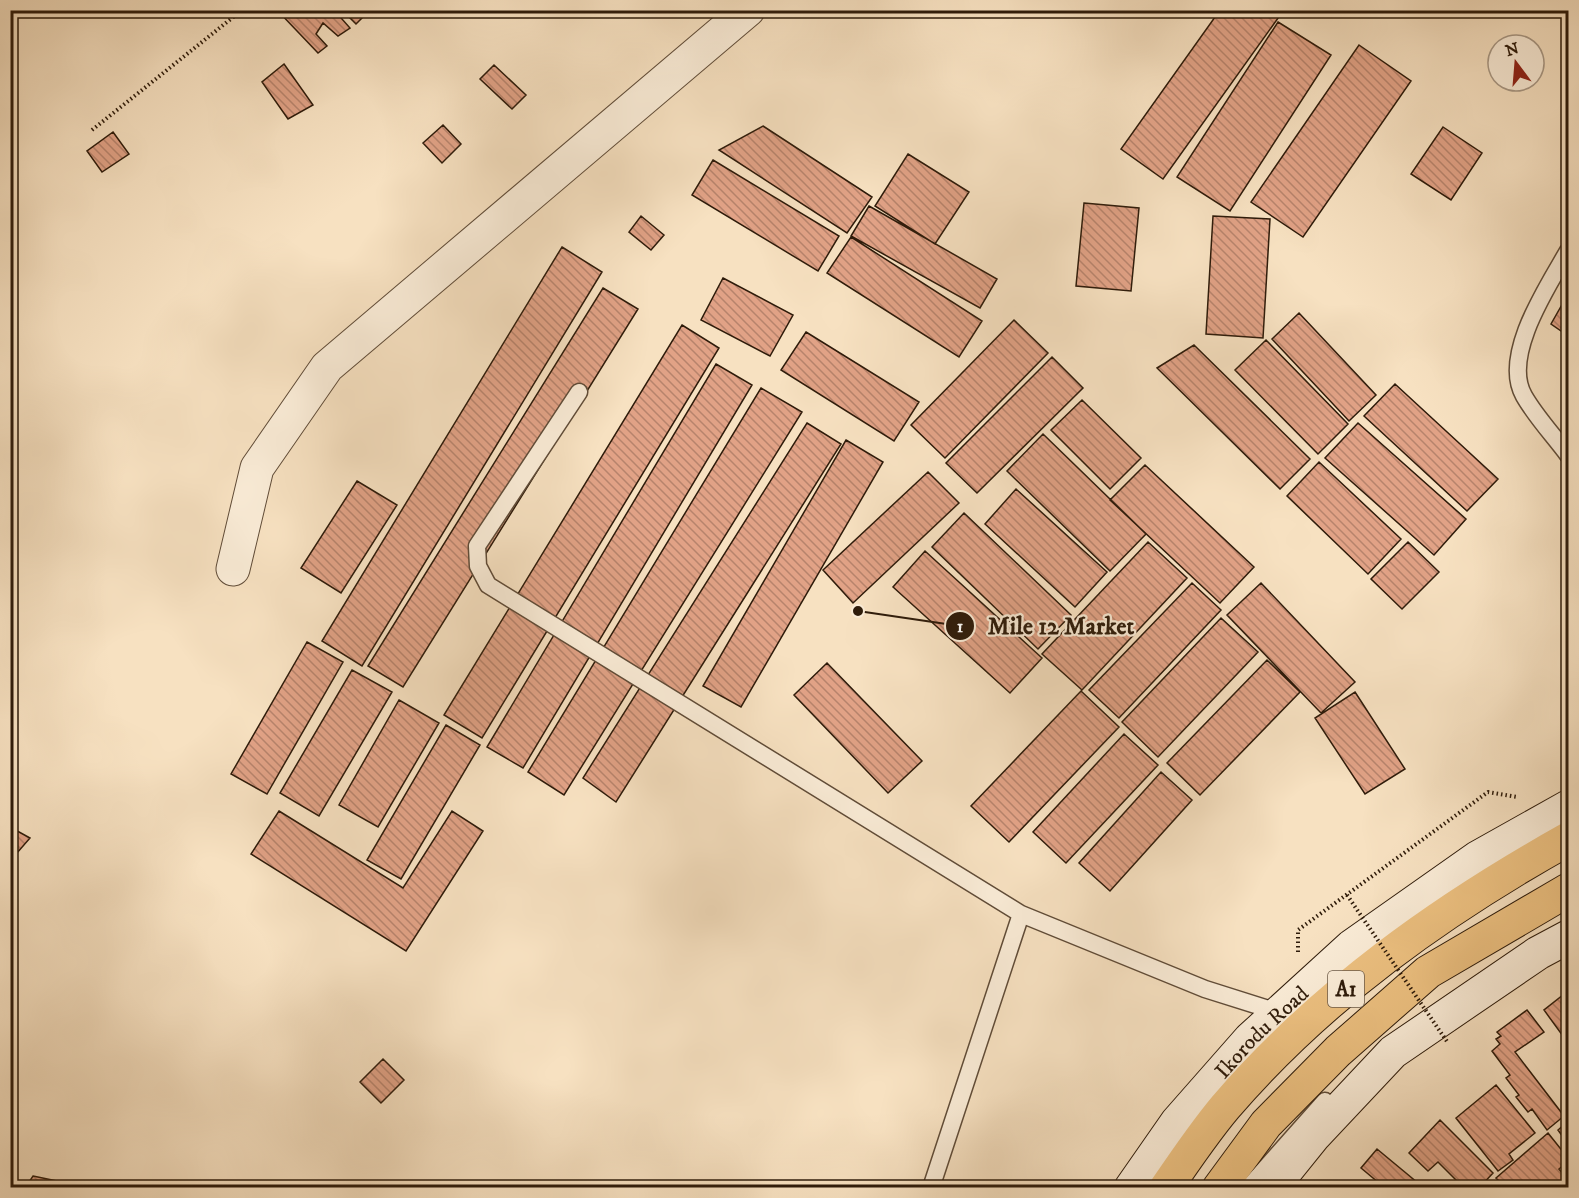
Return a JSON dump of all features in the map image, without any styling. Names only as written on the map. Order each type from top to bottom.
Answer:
[{"type":"highway","name":"Ikorodu Road","points":[[1166,1188],[1225,1107],[1285,1043],[1354,981],[1435,919],[1508,873],[1569,839]]},
{"type":"highway","name":"A1","points":[[1219,1188],[1266,1124],[1338,1051],[1428,972],[1569,890]]},
{"type":"street","points":[[233,569],[257,468],[327,367],[748,10]]},
{"type":"street","name":"Ikorodu Road","points":[[1131,1188],[1177,1122],[1250,1039],[1352,946],[1477,858],[1569,807]]},
{"type":"street","points":[[1272,1188],[1314,1136],[1393,1052],[1538,953],[1569,938]]},
{"type":"lane","points":[[1569,251],[1533,316],[1516,367],[1523,394],[1569,455]]},
{"type":"lane","points":[[579,392],[477,546],[478,566],[488,585],[1022,914],[1205,989],[1278,1012]]},
{"type":"lane","points":[[932,1188],[1022,914]]},
{"type":"lane","points":[[1248,1188],[1305,1121],[1400,1029],[1516,948],[1569,920]]},
{"type":"path","points":[[92,130],[242,10]]},
{"type":"path","points":[[1298,930],[1488,792]]},
{"type":"path","points":[[1347,895],[1448,1043]]},
{"type":"building","points":[[277,10],[334,10],[350,28],[338,36],[323,23],[316,34],[327,46],[318,53]]},
{"type":"building","points":[[342,10],[354,10],[362,18],[356,24]]},
{"type":"building","points":[[1220,10],[1276,10],[1281,14],[1163,179],[1121,149]]},
{"type":"building","points":[[1278,22],[1331,55],[1230,211],[1177,177]]},
{"type":"building","points":[[1359,45],[1411,81],[1303,237],[1251,202]]},
{"type":"building","points":[[284,64],[313,105],[288,119],[262,82]]},
{"type":"building","points":[[494,65],[526,95],[512,109],[480,79]]},
{"type":"building","points":[[443,125],[461,144],[442,163],[423,143]]},
{"type":"building","points":[[763,126],[872,197],[847,233],[719,150]]},
{"type":"building","points":[[1443,127],[1482,153],[1451,200],[1411,174]]},
{"type":"building","points":[[113,132],[129,154],[102,172],[87,151]]},
{"type":"building","points":[[908,154],[969,192],[935,244],[875,206]]},
{"type":"building","points":[[713,160],[839,236],[818,271],[692,195]]},
{"type":"building","points":[[1084,203],[1139,208],[1131,291],[1076,286]]},
{"type":"building","points":[[869,206],[997,279],[980,308],[851,236]]},
{"type":"building","points":[[641,216],[664,235],[651,250],[629,232]]},
{"type":"building","points":[[1213,216],[1270,219],[1263,338],[1206,334]]},
{"type":"building","points":[[851,237],[982,321],[959,357],[827,273]]},
{"type":"building","points":[[562,247],[602,272],[362,666],[322,641]]},
{"type":"building","points":[[723,278],[793,315],[770,356],[701,320]]},
{"type":"building","points":[[603,288],[638,309],[403,687],[368,666]]},
{"type":"building","points":[[1568,294],[1568,328],[1564,333],[1551,324]]},
{"type":"building","points":[[1299,313],[1376,395],[1349,421],[1272,339]]},
{"type":"building","points":[[1014,320],[1048,353],[945,458],[911,425]]},
{"type":"building","points":[[682,325],[719,348],[482,738],[444,715]]},
{"type":"building","points":[[806,332],[919,402],[894,441],[781,370]]},
{"type":"building","points":[[1266,340],[1348,424],[1318,454],[1235,370]]},
{"type":"building","points":[[1194,345],[1310,459],[1280,489],[1157,368]]},
{"type":"building","points":[[1052,357],[1083,388],[977,493],[946,463]]},
{"type":"building","points":[[716,364],[752,385],[523,768],[487,747]]},
{"type":"building","points":[[1395,384],[1498,479],[1467,511],[1364,416]]},
{"type":"building","points":[[761,388],[802,412],[564,795],[528,772]]},
{"type":"building","points":[[1082,400],[1141,458],[1110,489],[1051,430]]},
{"type":"building","points":[[807,423],[841,444],[616,802],[583,778]]},
{"type":"building","points":[[1358,423],[1466,519],[1434,555],[1325,458]]},
{"type":"building","points":[[1043,434],[1146,534],[1110,571],[1007,471]]},
{"type":"building","points":[[846,440],[883,462],[741,707],[703,686]]},
{"type":"building","points":[[1319,462],[1401,539],[1368,574],[1287,496]]},
{"type":"building","points":[[1145,465],[1254,567],[1220,603],[1110,500]]},
{"type":"building","points":[[928,472],[959,503],[853,603],[823,570]]},
{"type":"building","points":[[357,481],[397,505],[341,593],[301,568]]},
{"type":"building","points":[[1016,489],[1107,572],[1075,607],[985,524]]},
{"type":"building","points":[[964,513],[1071,615],[1038,649],[932,547]]},
{"type":"building","points":[[1148,542],[1187,578],[1082,690],[1042,654]]},
{"type":"building","points":[[1408,542],[1439,572],[1402,609],[1371,579]]},
{"type":"building","points":[[925,551],[1042,658],[1010,693],[893,587]]},
{"type":"building","points":[[1192,583],[1221,610],[1119,718],[1089,690]]},
{"type":"building","points":[[1261,583],[1355,682],[1321,713],[1227,615]]},
{"type":"building","points":[[1221,618],[1258,652],[1158,757],[1122,722]]},
{"type":"building","points":[[307,642],[343,662],[267,794],[231,774]]},
{"type":"building","points":[[1267,660],[1300,692],[1200,795],[1167,763]]},
{"type":"building","points":[[827,663],[922,761],[888,793],[794,695]]},
{"type":"building","points":[[352,670],[392,692],[319,816],[280,793]]},
{"type":"building","points":[[1081,691],[1119,727],[1009,842],[971,806]]},
{"type":"building","points":[[1355,692],[1405,769],[1365,794],[1315,718]]},
{"type":"building","points":[[399,700],[439,723],[378,827],[339,805]]},
{"type":"building","points":[[446,725],[480,745],[401,879],[367,860]]},
{"type":"building","points":[[1124,734],[1158,765],[1066,863],[1033,832]]},
{"type":"building","points":[[1161,772],[1192,800],[1110,891],[1079,863]]},
{"type":"building","points":[[279,811],[403,888],[452,811],[483,831],[406,951],[251,854]]},
{"type":"building","points":[[10,827],[30,838],[10,861]]},
{"type":"building","points":[[1568,991],[1568,1043],[1544,1010]]},
{"type":"building","points":[[1527,1010],[1544,1032],[1515,1052],[1564,1116],[1547,1130],[1532,1109],[1528,1112],[1516,1097],[1519,1095],[1506,1078],[1510,1075],[1492,1051],[1500,1044],[1496,1039],[1501,1036],[1497,1032]]},
{"type":"building","points":[[383,1059],[404,1080],[381,1103],[360,1082]]},
{"type":"building","points":[[1496,1085],[1535,1133],[1509,1154],[1513,1160],[1498,1171],[1456,1118]]},
{"type":"building","points":[[1440,1120],[1493,1173],[1479,1188],[1464,1188],[1438,1162],[1428,1171],[1409,1153]]},
{"type":"building","points":[[1566,1123],[1568,1126],[1568,1144],[1558,1130]]},
{"type":"building","points":[[1548,1133],[1568,1158],[1568,1161],[1559,1169],[1568,1180],[1568,1188],[1506,1188],[1496,1178]]},
{"type":"building","points":[[1377,1149],[1424,1188],[1385,1188],[1361,1168]]},
{"type":"building","points":[[33,1176],[62,1182],[59,1188],[25,1188]]},
{"type":"place","name":"Mile 12 Market","points":[[858,611]]}]
